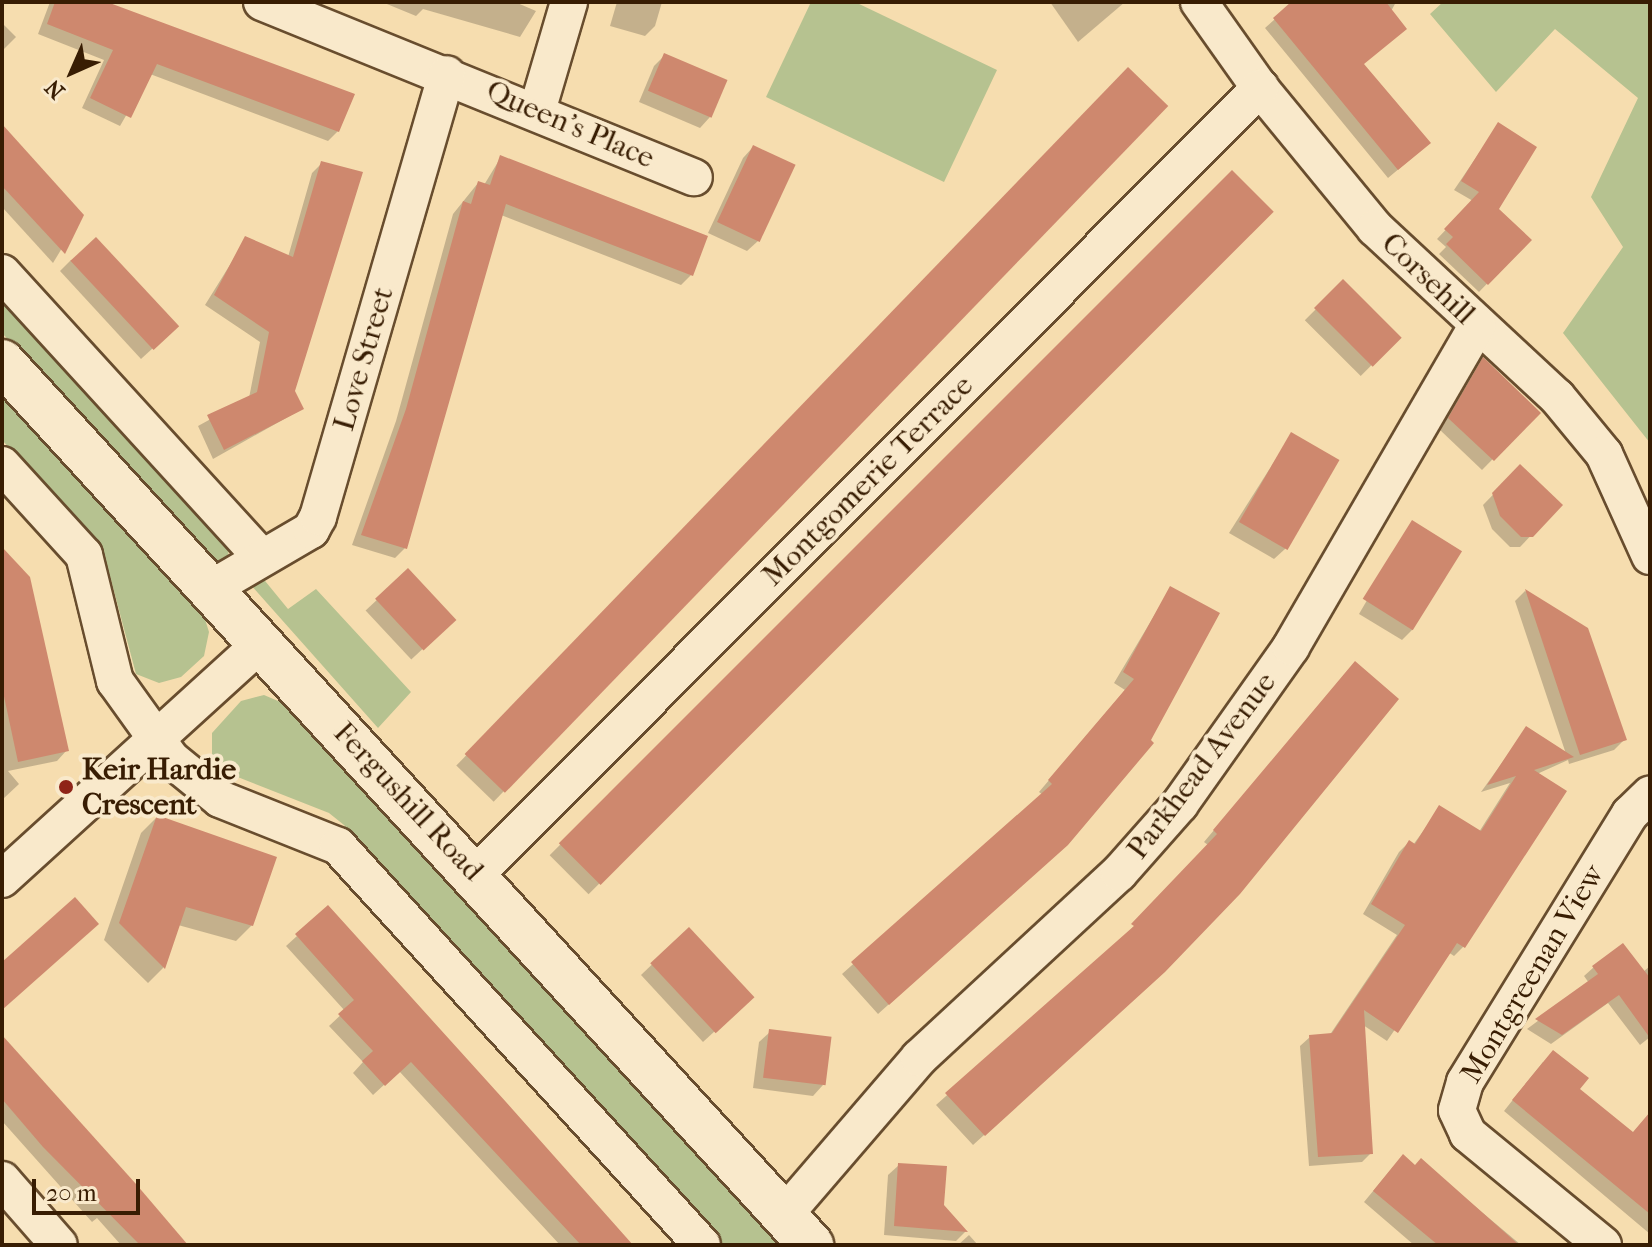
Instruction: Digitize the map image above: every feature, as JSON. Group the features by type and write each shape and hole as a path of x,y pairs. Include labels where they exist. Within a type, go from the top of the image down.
{"main road":[{"name":"Fergushill Road","path":"2,362 798,1230"}],"street":[{"name":"Queen's Place","path":"262,2 447,74 694,177"},
{"path":"537,111 569,2"},
{"name":"Corsehill","path":"1199,2 1260,88 1375,228 1477,326 1557,397 1604,454 1650,556"},
{"name":"Love Street","path":"210,589 311,530 318,517 447,74"},
{"name":"Montgomerie Terrace","path":"475,875 1260,88"},
{"path":"2,273 261,557"},
{"name":"Parkhead Avenue","path":"798,1230 919,1058 1119,873 1180,804 1291,647 1477,326"},
{"path":"2,465 84,555 115,681 156,740 193,781 220,799 338,846 702,1245"},
{"path":"2,879 261,643"},
{"name":"Montgreenan View","path":"1603,1245 1468,1134 1457,1110 1465,1082 1630,814 1650,795"},
{"path":"2,1180 59,1245"}],"green space":[{"path":"811,2 855,2 997,70 944,182 766,97"},
{"path":"1443,2 1650,2 1650,443 1563,333 1623,247 1591,197 1638,98 1555,29 1496,92 1430,14"},
{"path":"2,295 229,544 228,558 216,564 207,557 2,333"},
{"path":"2,389 204,616 209,632 204,656 181,677 159,683 136,674 103,550 2,440"},
{"path":"261,576 288,609 316,589 411,692 378,728 250,584"},
{"path":"264,695 292,707 779,1245 724,1245 344,825 329,813 225,772 212,754 212,733 241,701"}],"building":[{"path":"55,2 107,2 355,94 339,132 157,64 131,118 90,98 113,50 47,24"},
{"path":"1291,2 1386,2 1407,29 1364,64 1431,143 1398,170 1273,18"},
{"path":"664,53 728,80 711,118 648,91"},
{"path":"1128,67 1168,106 505,793 465,754"},
{"path":"1498,122 1537,147 1499,209 1532,240 1488,285 1446,244 1453,237 1444,229 1479,192 1461,181"},
{"path":"2,124 84,215 65,254 2,186"},
{"path":"753,145 796,165 760,242 717,222"},
{"path":"500,155 708,236 693,276 506,204 407,549 361,535 406,409 463,201 471,204 478,181 490,185"},
{"path":"321,161 363,172 295,391 304,409 224,450 207,415 257,392 269,332 214,295 245,236 293,257"},
{"path":"1232,170 1274,212 601,885 559,843"},
{"path":"96,237 179,326 154,350 70,261"},
{"path":"1343,279 1402,338 1373,367 1314,308"},
{"path":"1483,357 1541,413 1494,461 1448,418"},
{"path":"1291,432 1339,460 1287,550 1239,522"},
{"path":"1520,464 1563,505 1533,537 1521,537 1500,516 1492,493"},
{"path":"1412,520 1462,551 1413,630 1363,599"},
{"path":"2,547 30,577 69,751 18,762 2,687"},
{"path":"408,568 456,620 424,651 375,599"},
{"path":"1170,586 1220,613 1151,740 1154,743 1068,845 889,1005 851,962 1052,784 1048,780 1134,679 1123,672"},
{"path":"1525,589 1588,628 1627,740 1580,755"},
{"path":"1355,661 1399,699 1240,894 1165,972 985,1136 945,1093 1134,926 1131,924 1217,834 1213,830"},
{"path":"1526,726 1574,757 1534,770 1567,791 1465,948 1457,943 1398,1033 1364,1010 1373,1154 1318,1157 1309,1035 1332,1033 1405,925 1371,904 1409,840 1415,844 1439,805 1481,831 1516,776 1487,785"},
{"path":"157,815 277,857 253,926 186,907 165,969 119,923"},
{"path":"75,897 99,924 2,1010 2,962"},
{"path":"328,905 633,1245 581,1245 411,1062 385,1086 362,1061 373,1051 338,1014 354,1000 295,934"},
{"path":"689,927 754,997 716,1033 650,963"},
{"path":"1623,943 1650,978 1650,1038 1619,995 1562,1035 1535,1019 1598,974 1592,966"},
{"path":"769,1029 832,1037 826,1085 763,1078"},
{"path":"2,1035 188,1245 140,1245 43,1147 2,1099"},
{"path":"1553,1050 1589,1078 1580,1089 1633,1132 1650,1112 1650,1214 1512,1100"},
{"path":"1403,1154 1415,1165 1421,1158 1519,1245 1438,1245 1373,1191"},
{"path":"898,1163 947,1166 944,1205 968,1232 894,1226"}],"place":[{"name":"Keir Hardie Crescent","path":"66,787"}]}
